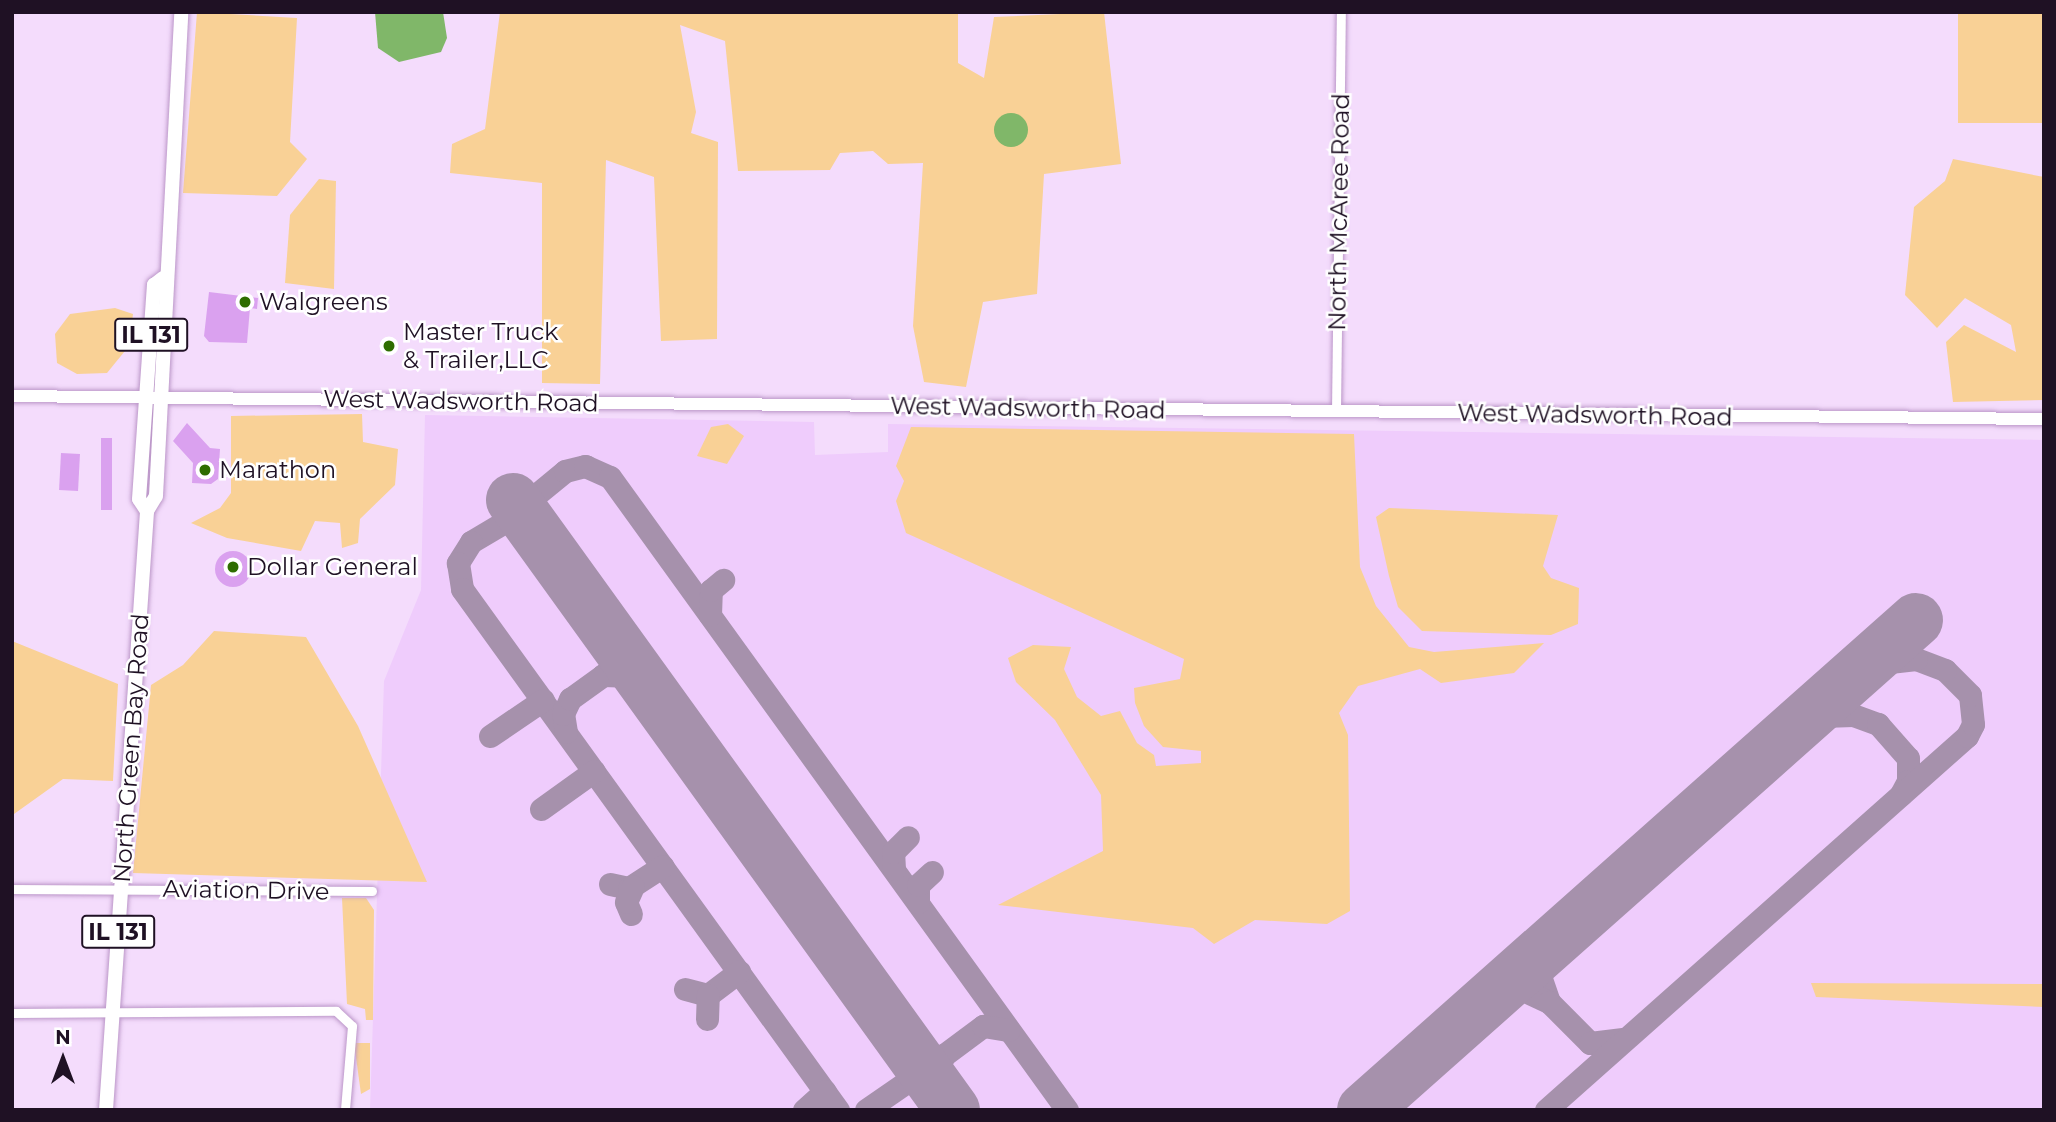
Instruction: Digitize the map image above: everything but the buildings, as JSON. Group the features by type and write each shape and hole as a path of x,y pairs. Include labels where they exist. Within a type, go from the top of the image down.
{"main road":[{"name":"North Green Bay Road","path":"106,1110 147,511 156,496 170,288 163,278 181,12"},
{"name":"North Green Bay Road","path":"147,511 139,499 146,397 154,285 163,278"},
{"name":"West Wadsworth Road","path":"12,396 2044,419"}],"street":[{"name":"North McAree Road","path":"1336,411 1341,12"},
{"name":"Aviation Drive","path":"12,889 372,891"},
{"path":"12,1013 336,1011 352,1026 345,1110"}],"shaded area":[{"path":"197,12 297,18 290,142 307,159 277,196 183,193"},
{"path":"375,12 443,12 447,38 441,52 399,62 378,48"},
{"path":"500,12 958,12 958,63 984,78 994,17 1104,12 1121,164 1044,174 1037,294 983,302 966,387 924,382 913,326 923,163 888,164 873,151 840,153 830,170 738,171 725,41 680,25 696,112 691,133 718,142 717,339 661,341 654,177 606,160 600,384 542,383 542,183 450,173 452,144 485,129"},
{"path":"1958,12 2044,12 2044,123 1958,123"},
{"path":"1011,113 1023,118 1028,130 1023,142 1011,147 999,142 994,130 999,118"},
{"path":"1953,159 2044,177 2044,400 1953,402 1946,342 1964,325 2016,352 2011,325 1965,298 1937,328 1905,295 1914,207 1945,181"},
{"path":"319,179 336,181 334,289 285,283 290,215"},
{"path":"115,308 133,314 129,346 107,373 77,374 57,363 55,334 70,314"},
{"path":"362,414 363,442 398,449 395,485 360,519 358,543 342,548 340,523 315,521 301,551 227,538 191,523 220,508 231,493 231,416"},
{"path":"425,415 814,422 815,455 888,452 888,424 2044,440 2044,1110 370,1110 384,681 421,590"},
{"path":"728,424 744,436 727,464 697,456 711,427"},
{"path":"911,427 1354,434 1360,567 1376,606 1409,647 1434,652 1544,643 1514,673 1441,683 1420,669 1358,686 1339,713 1348,735 1350,911 1327,924 1255,920 1214,944 1193,928 998,905 1103,851 1101,795 1055,720 1016,682 1008,658 1033,645 1071,647 1064,669 1077,697 1101,716 1120,711 1137,743 1154,755 1156,766 1201,763 1201,751 1163,747 1144,726 1135,703 1134,688 1180,679 1184,659 906,533 896,501 904,481 896,466"},
{"path":"1389,508 1558,515 1543,566 1551,578 1579,588 1578,624 1551,635 1422,631 1398,607 1389,576 1376,517"},
{"path":"214,631 306,637 358,726 427,882 133,873 151,685 183,665"},
{"path":"12,641 118,684 113,781 63,779 14,814 12,852"},
{"path":"342,898 366,898 374,910 373,1020 366,1020 365,1009 347,1004"},
{"path":"1811,983 2044,984 2044,1007 1816,997"},
{"path":"354,1043 370,1043 370,1089 361,1094"}],"taxiway":[{"path":"534,530 531,499 565,471 585,466 610,477 1067,1110"},
{"path":"534,530 508,520 471,542 458,563 462,589 838,1110"},
{"path":"710,615 711,590 723,580"},
{"path":"566,732 563,714 570,699 627,658"},
{"path":"1546,1110 1967,736 1973,724 1970,695 1945,670 1916,659 1865,665"},
{"path":"603,675 640,676"},
{"path":"490,736 543,700"},
{"path":"1788,734 1823,716 1853,715 1878,724 1908,758 1908,781 1901,794"},
{"path":"541,809 594,771"},
{"path":"894,869 893,852 908,837"},
{"path":"610,884 629,888 663,866"},
{"path":"918,902 918,885 932,872"},
{"path":"631,914 626,902 633,886"},
{"path":"1549,1002 1540,976 1554,941"},
{"path":"685,989 708,995 739,972"},
{"path":"1482,1005 1523,990 1549,1002 1590,1043 1623,1039"},
{"path":"707,1019 708,995"},
{"path":"940,1093 936,1071 944,1055 983,1026 1009,1030"},
{"path":"908,1047 925,1058 944,1055"},
{"path":"866,1110 924,1070"},
{"path":"804,1110 825,1091"},
{"path":"1367,1110 1375,1100"}],"runway":[{"path":"513,500 953,1110"},
{"path":"1364,1110 1916,620"}],"place":[{"name":"Walgreens","path":"245,302"},
{"name":"Master Truck & Trailer,LLC","path":"389,346"},
{"name":"Marathon","path":"205,470"},
{"name":"Dollar General","path":"233,567"}]}
